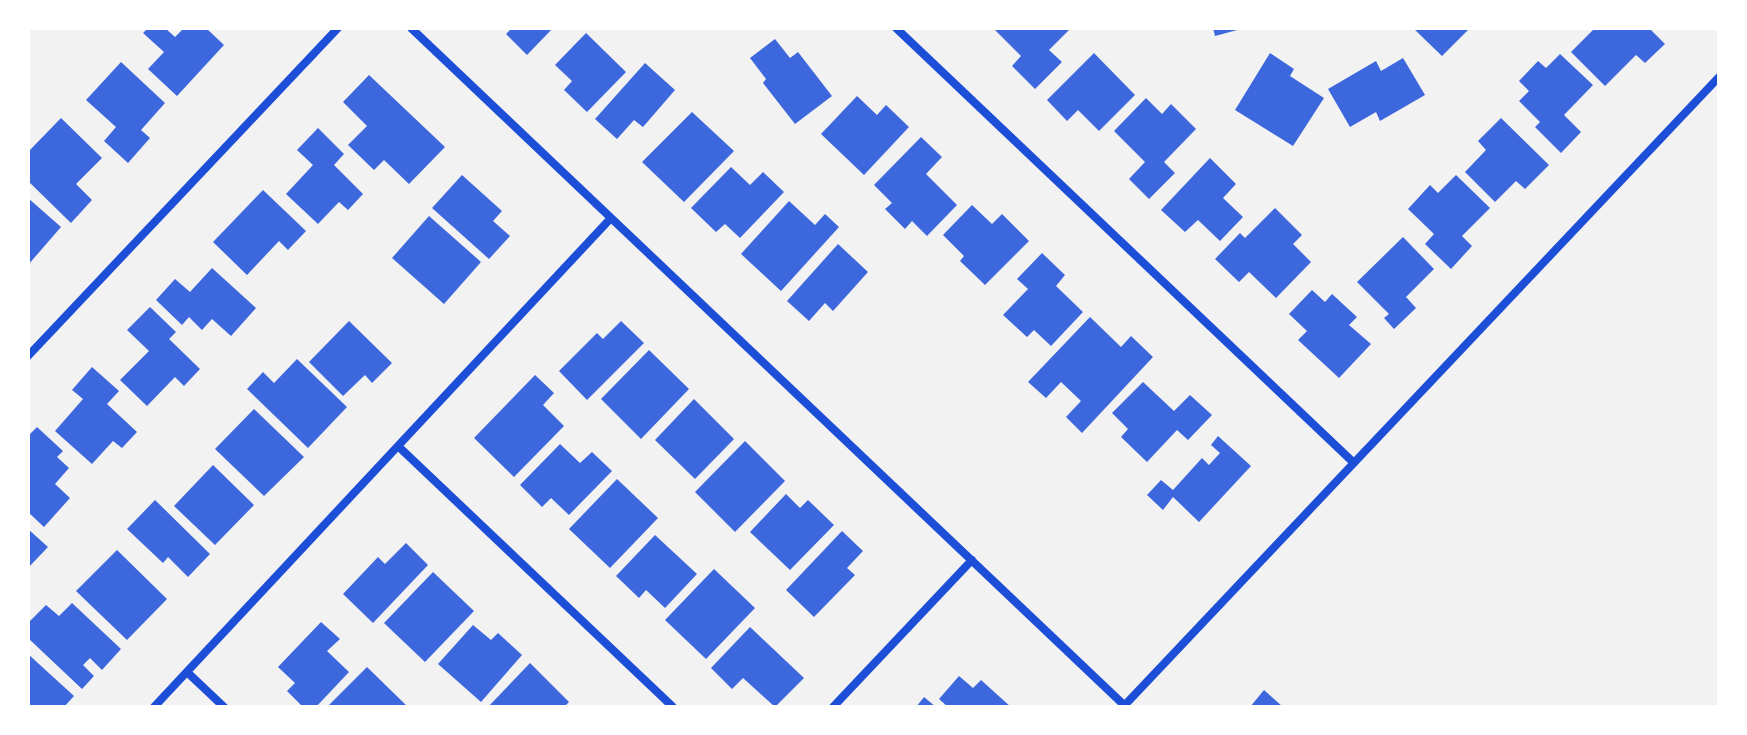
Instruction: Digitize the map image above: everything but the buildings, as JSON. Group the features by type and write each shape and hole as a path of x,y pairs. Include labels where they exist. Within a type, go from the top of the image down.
{"street":[{"path":"28,356 338,28"},
{"path":"411,28 1124,706 1719,77"},
{"path":"896,28 1354,463"},
{"path":"154,707 611,218"},
{"path":"399,447 673,707"},
{"path":"833,707 972,560"},
{"path":"187,672 224,707"}]}
